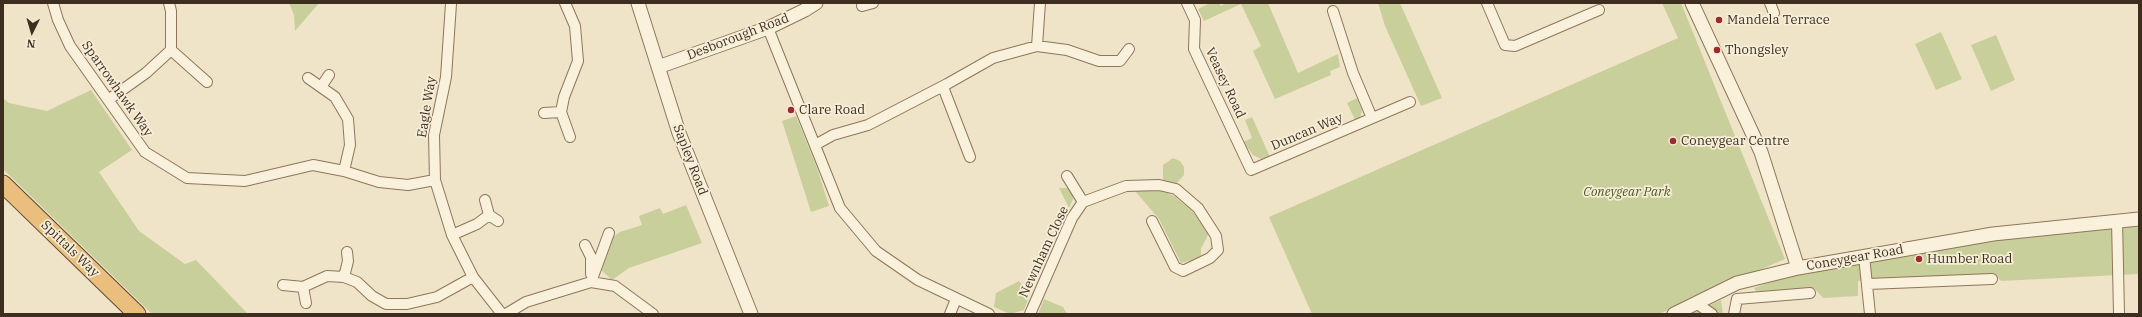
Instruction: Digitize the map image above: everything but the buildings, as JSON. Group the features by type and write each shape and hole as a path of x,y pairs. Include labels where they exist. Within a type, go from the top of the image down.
{"highway":[{"name":"Spittals Way","path":"3,184 138,314"}],"street":[{"name":"Sparrowhawk Way","path":"54,3 58,20 70,46 144,152 187,178 245,181 313,165 344,171 379,182 408,185 435,180"},
{"path":"108,100 146,73 171,50 171,12 169,3"},
{"name":"Eagle Way","path":"453,3 446,77 434,135 435,180 452,235 473,277 502,314"},
{"path":"565,3 575,26 578,61 564,97 561,112 570,137"},
{"name":"Sapley Road","path":"638,3 679,133 751,314"},
{"name":"Desborough Road","path":"658,67 768,28 816,3"},
{"path":"862,6 873,3"},
{"path":"1037,46 1040,3"},
{"name":"Veasey Road","path":"1187,3 1195,20 1194,49 1251,170"},
{"path":"1487,3 1505,45 1516,46 1599,10"},
{"path":"1770,3 1774,13"},
{"path":"1693,4 1761,152 1798,268"},
{"path":"1333,10 1353,73 1372,118"},
{"path":"768,28 840,208 876,251 918,280 989,314"},
{"path":"815,145 833,134 868,125 993,58 1037,46 1067,50 1099,61 1120,61 1129,49"},
{"path":"171,50 203,70 207,82"},
{"path":"321,87 329,75"},
{"path":"308,78 335,97 348,119 350,145 344,171"},
{"path":"943,86 970,157"},
{"name":"Duncan Way","path":"1251,170 1410,102"},
{"path":"544,113 561,112"},
{"name":"Newnham Close","path":"1067,176 1083,202"},
{"name":"Newnham Close","path":"1030,314 1072,218 1083,202 1126,186 1159,185 1176,189 1198,208 1216,236 1218,250 1210,258 1183,271 1175,267 1152,221"},
{"path":"452,235 493,218 485,200"},
{"name":"Coneygear Road","path":"1674,314 1738,283 1798,268 1993,234 2117,220 2139,219"},
{"path":"2117,220 2119,314"},
{"path":"591,282 609,233"},
{"path":"585,245 591,257 591,282"},
{"path":"344,277 348,261 347,252"},
{"path":"1864,256 1870,314"},
{"path":"283,285 303,287 327,276 344,277 357,282 372,296 386,304 407,304 437,297 473,277"},
{"path":"1868,284 1992,279"},
{"path":"506,314 526,302 591,282 615,286 653,314"},
{"path":"303,287 306,303"},
{"name":"Coneygear Road","path":"1734,314 1737,299 1810,294"},
{"path":"950,314 956,299"},
{"path":"1696,303 1712,314"}],"green space":[{"path":"289,3 319,3 295,31 294,15"},
{"path":"1210,3 1219,3 1221,6 1226,3 1268,3 1298,73 1338,54 1340,67 1330,71 1331,75 1275,99 1253,51 1261,46 1241,4 1204,21 1198,9"},
{"path":"1378,3 1400,3 1442,98 1421,106 1385,26"},
{"name":"Coneygear Park","path":"1662,3 1681,3 1785,259 1659,314 1312,314 1269,217 1678,38"},
{"path":"1941,32 1962,79 1936,90 1915,44"},
{"path":"1996,35 2015,80 1991,91 1971,45"},
{"path":"91,90 132,150 99,172 139,231 185,264 196,260 248,314 152,314 3,169 3,98 9,103 47,111"},
{"path":"1357,98 1362,110 1360,118 1356,122 1347,103"},
{"path":"796,116 817,168 829,206 811,212 782,121"},
{"path":"1252,117 1270,157 1261,159 1253,155 1243,142 1252,138 1245,120"},
{"path":"1173,158 1180,161 1184,167 1184,175 1175,185 1163,180 1163,165"},
{"path":"1059,188 1068,188 1074,197 1069,208"},
{"path":"1160,190 1174,196 1192,211 1209,233 1201,249 1201,258 1181,263 1159,219 1135,191"},
{"path":"686,205 702,243 629,268 612,280 601,270 613,237 620,232 642,225 639,216 660,208 663,214"},
{"path":"2139,220 2139,274 2001,281 1995,275 1878,278 1858,281 1858,296 1823,298 1814,288 1758,294 1754,288 1807,269 1954,245"},
{"path":"1019,281 1030,294 1024,310 1010,314 994,307 996,293"},
{"path":"1044,299 1063,307 1067,314 1038,314"},
{"path":"1721,300 1723,314 1691,314"}],"place":[{"name":"Mandela Terrace","path":"1719,20"},
{"name":"Thongsley","path":"1717,50"},
{"name":"Clare Road","path":"791,110"},
{"name":"Coneygear Centre","path":"1673,141"},
{"name":"Humber Road","path":"1919,259"}]}
